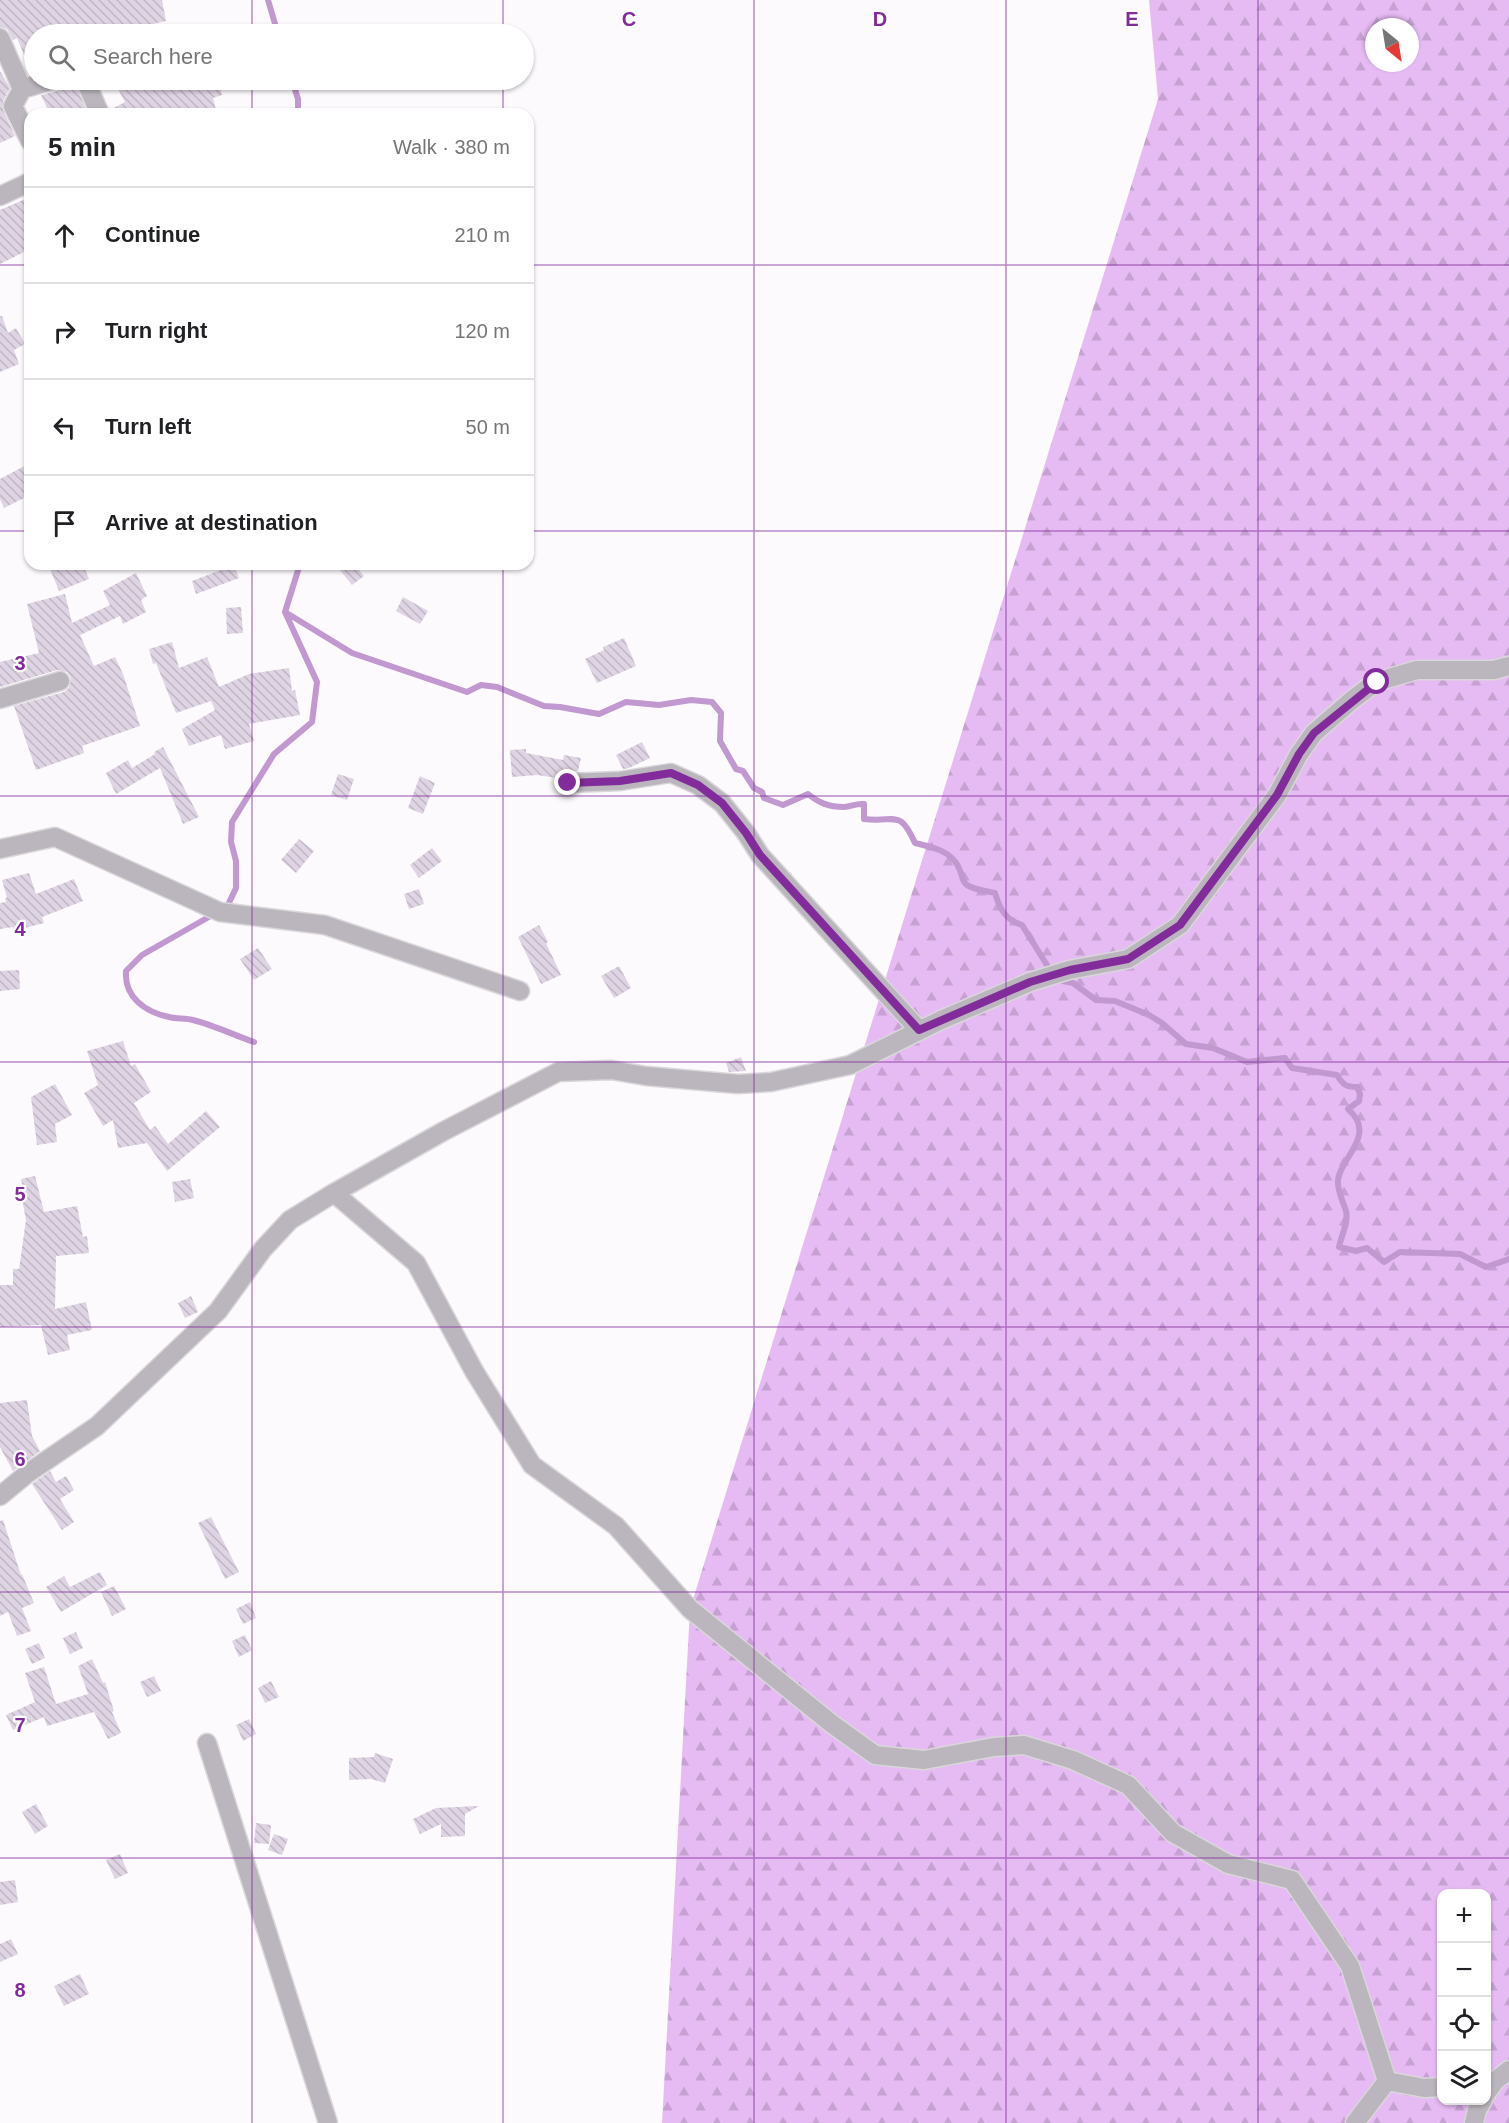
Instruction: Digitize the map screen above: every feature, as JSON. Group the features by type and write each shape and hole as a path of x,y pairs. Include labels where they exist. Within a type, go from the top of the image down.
{"street":[{"path":"0,38 22,89 13,106 24,129"},
{"path":"89,90 97,108"},
{"path":"0,196 24,185"},
{"path":"0,1496 28,1473 105,1419 218,1311 263,1249 290,1220 334,1192 444,1131 558,1072 611,1070 646,1076 738,1084 771,1082 850,1065 919,1030 1030,982 1070,970 1128,959 1180,925 1277,795 1299,754 1314,733 1377,682 1417,670 1494,670 1509,666"},
{"path":"0,699 60,681"},
{"path":"568,783 620,781 671,773 698,785 722,803 760,855 919,1030"},
{"path":"0,849 55,837 220,912 326,925 520,992"},
{"path":"334,1192 416,1263 474,1371 532,1465 616,1526 690,1609 832,1724 875,1755 924,1760 994,1747 1024,1745 1063,1757 1128,1785 1173,1833 1228,1864 1292,1880 1350,1966 1388,2081"},
{"path":"207,1743 328,2123"},
{"path":"1491,2087 1509,2070"},
{"path":"1388,2081 1424,2088 1437,2087"},
{"path":"1355,2123 1388,2081"}],"green space":[{"path":"1149,0 1509,0 1509,2123 662,2123 690,1609 1158,99"}],"building":[{"path":"0,0 162,0 166,21 153,24 24,24 24,55 17,38 13,40 7,29 0,27"},
{"path":"0,71 10,88 3,101 3,110 15,136 0,143"},
{"path":"78,90 86,108 47,108 41,95 57,91"},
{"path":"119,90 221,90 222,95 213,98 216,108 114,108 125,102"},
{"path":"24,200 24,252 0,264 0,210"},
{"path":"0,316 2,316 8,333 16,328 24,345 14,350 19,364 0,372"},
{"path":"24,466 24,498 4,508 0,499 0,479"},
{"path":"50,570 85,570 89,579 59,591"},
{"path":"221,570 236,570 239,578 196,594 192,581"},
{"path":"340,570 359,570 364,576 352,585"},
{"path":"136,573 147,596 141,600 146,612 123,624 120,616 80,635 94,666 115,657 140,726 82,746 84,753 36,770 14,706 64,692 69,688 71,678 67,672 57,670 0,687 0,662 39,653 27,604 65,594 72,623 110,605 103,591"},
{"path":"403,597 428,611 420,624 396,611"},
{"path":"241,607 243,633 227,634 226,608"},
{"path":"624,638 636,666 597,683 585,659 604,650 603,647"},
{"path":"172,642 179,668 207,657 219,687 249,674 289,668 292,691 295,690 300,715 249,724 254,741 225,749 221,735 189,746 182,729 215,710 211,701 176,713 156,663 153,664 149,649"},
{"path":"642,742 650,758 623,769 616,755"},
{"path":"163,747 199,817 183,824 160,768 116,794 106,773 128,760 132,768"},
{"path":"526,749 526,753 563,760 564,755 581,758 578,771 563,773 557,778 537,775 512,777 510,750"},
{"path":"338,774 354,779 347,800 331,795"},
{"path":"420,776 435,783 423,814 408,808"},
{"path":"299,839 314,851 296,873 281,860"},
{"path":"432,848 442,861 419,878 410,865"},
{"path":"29,873 36,894 74,879 83,901 42,917 44,923 14,931 13,927 0,929 0,903 6,902 5,898 7,898 2,880"},
{"path":"419,889 424,904 409,909 404,894"},
{"path":"539,925 561,975 541,984 518,937"},
{"path":"258,948 272,969 254,980 240,959"},
{"path":"619,966 631,988 614,998 601,976"},
{"path":"19,970 20,989 0,991 0,971"},
{"path":"123,1041 131,1066 135,1064 151,1092 134,1103 150,1130 155,1126 168,1144 206,1111 220,1127 167,1171 147,1143 118,1148 113,1120 103,1126 84,1093 98,1085 87,1051"},
{"path":"741,1057 746,1071 729,1072 726,1063"},
{"path":"55,1084 72,1115 55,1124 57,1142 37,1145 31,1097"},
{"path":"35,1176 44,1212 77,1206 83,1237 87,1236 89,1253 56,1256 55,1309 86,1302 92,1330 67,1335 70,1350 48,1355 41,1325 0,1327 0,1285 13,1285 13,1269 19,1269 26,1220 21,1194 24,1193 21,1179"},
{"path":"190,1179 194,1198 175,1202 172,1182"},
{"path":"191,1296 198,1312 185,1318 178,1303"},
{"path":"27,1400 32,1436 40,1451 13,1471 0,1447 0,1403"},
{"path":"50,1471 56,1482 66,1476 74,1490 60,1499 74,1522 62,1530 32,1484"},
{"path":"211,1517 239,1572 225,1579 198,1523"},
{"path":"3,1520 21,1575 34,1603 22,1608 31,1631 17,1636 8,1612 0,1616 0,1521"},
{"path":"100,1572 107,1585 61,1612 46,1587 64,1576 70,1587"},
{"path":"114,1586 126,1609 112,1616 101,1592"},
{"path":"250,1602 256,1618 243,1624 236,1609"},
{"path":"76,1632 83,1648 70,1654 63,1638"},
{"path":"245,1635 252,1650 239,1657 232,1641"},
{"path":"39,1643 45,1658 32,1664 25,1649"},
{"path":"92,1659 103,1683 105,1682 114,1711 112,1712 121,1733 108,1739 94,1712 47,1726 44,1717 13,1730 6,1715 35,1702 25,1673 44,1667 56,1704 88,1694 78,1666"},
{"path":"154,1676 161,1691 147,1697 140,1682"},
{"path":"271,1681 279,1697 265,1703 258,1688"},
{"path":"249,1719 256,1734 243,1741 236,1725"},
{"path":"375,1753 393,1759 385,1783 371,1779 349,1780 349,1758 374,1757"},
{"path":"36,1804 48,1826 35,1834 22,1812"},
{"path":"479,1806 465,1814 465,1836 441,1837 441,1824 420,1834 413,1819 436,1808"},
{"path":"256,1823 271,1825 269,1844 254,1843"},
{"path":"274,1834 288,1839 282,1855 268,1850"},
{"path":"120,1854 128,1873 115,1879 106,1860"},
{"path":"15,1880 18,1902 0,1905 0,1882"},
{"path":"11,1939 18,1954 0,1962 0,1944"},
{"path":"80,1974 89,1994 64,2006 54,1986"}],"waterway":[{"path":"268,0 275,24"},
{"path":"295,90 298,108"},
{"path":"223,910 226,909 236,888 236,861 231,842 232,822 274,754 312,722 317,682 285,612 298,570"},
{"path":"285,612 352,653 467,692 481,685 497,687 544,706 599,714 626,702 659,705 691,700 712,702 721,713 720,741 736,769 743,771 754,788 762,792 764,798 783,805 808,794 820,802 834,806 847,807 864,804 864,819 900,821 910,832 915,843 952,857 967,885 995,893 1004,914 1022,925 1050,970"},
{"path":"214,914 142,955 126,971 128,988 138,1002 160,1015 201,1022 254,1042"},
{"path":"1058,980 1073,983 1096,1000 1115,1001 1149,1015 1186,1044 1213,1048 1247,1062 1285,1058 1292,1068 1337,1075 1345,1085 1357,1087 1360,1094 1359,1101 1348,1109 1356,1119 1359,1137 1338,1180 1339,1192 1347,1215 1339,1247 1356,1251 1367,1248 1384,1262 1400,1252 1460,1254 1486,1267 1509,1259"}],"route":[{"path":"568,783 620,781 671,773 698,785 722,803 760,855 919,1030 1030,982 1070,970 1128,959 1180,925 1277,795 1299,754 1314,733 1377,682"}]}
